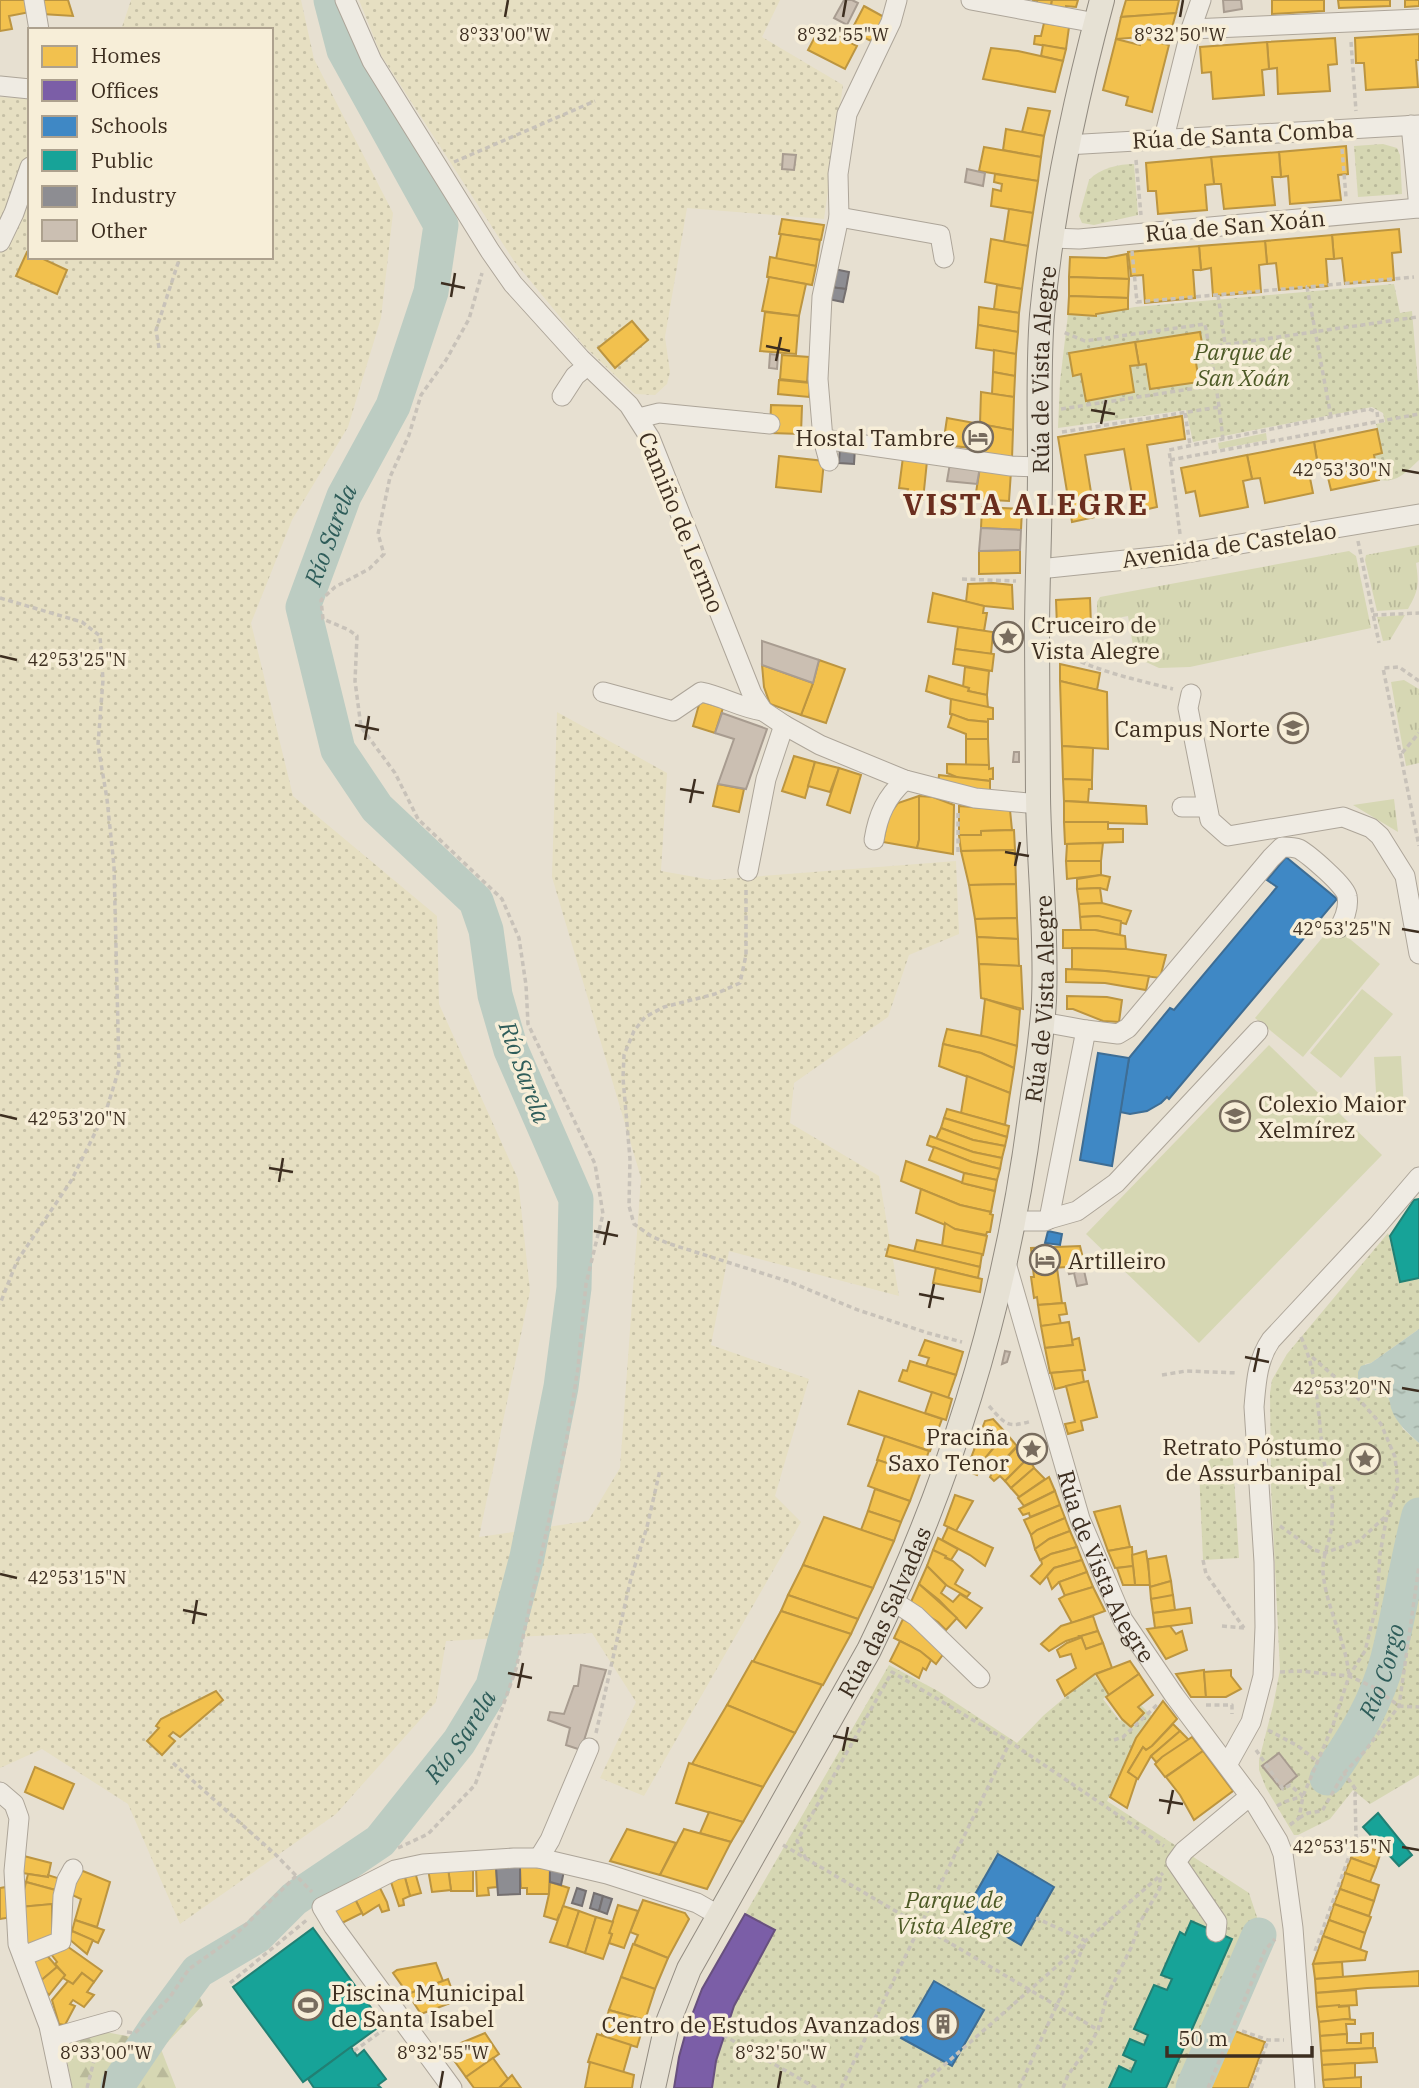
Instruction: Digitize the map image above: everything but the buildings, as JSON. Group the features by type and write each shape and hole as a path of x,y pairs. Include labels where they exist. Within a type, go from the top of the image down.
{"main road":[{"name":"Rúa de Vista Alegre","path":"984,1350 1014,1221 1042,1022 1044,962 1038,804 1037,638 1029,575 1040,467 1038,382 1042,315 1066,145 1099,11"},
{"name":"Rúa das Salvadas","path":"653,2088 662,2044 680,1989 869,1650 893,1601 936,1496 984,1350"}],"street":[{"path":"34,0 39,28"},
{"name":"Camiño de Lermo","path":"345,0 372,61 513,284 587,366 629,405 639,418 650,438 752,694 763,711 820,745 905,780 958,794 1038,804"},
{"path":"829,461 823,439 818,379 822,297 839,217 838,174 847,114 891,22 897,0"},
{"name":"Rúa de Vista Alegre","path":"971,0 1099,11"},
{"path":"1164,138 1191,29 1201,0"},
{"path":"1191,29 1419,19"},
{"path":"0,86 28,89"},
{"name":"Rúa de Santa Comba","path":"1066,145 1415,125"},
{"name":"Rúa de San Xoán","path":"1052,238 1079,239 1419,208 1415,125"},
{"path":"0,242 14,213 28,173"},
{"path":"839,217 940,235 944,258"},
{"path":"562,397 575,376 587,366"},
{"path":"639,418 659,413 770,424"},
{"path":"823,439 1016,467 1040,467"},
{"name":"Avenida de Castelao","path":"1029,575 1174,555 1419,514"},
{"path":"603,692 673,711 701,692 713,694 739,708 763,711"},
{"path":"1191,694 1188,708 1210,820 1228,835 1343,817 1371,828 1412,874 1419,954"},
{"path":"748,870 768,769 784,725"},
{"path":"874,840 882,810 905,780"},
{"path":"1182,807 1207,807"},
{"path":"1042,1022 1118,1034 1128,1028 1282,847 1300,849 1342,885 1347,893 1348,904 1339,928"},
{"path":"1049,1219 1086,1030"},
{"path":"1014,1221 1045,1221 1077,1211 1116,1183 1258,1031"},
{"path":"1222,1757 1250,1743 1264,1676 1264,1562 1254,1407 1257,1373 1262,1357 1271,1340 1419,1177"},
{"name":"Rúa de Vista Alegre","path":"1006,1263 1080,1518 1123,1620 1174,1695 1250,1796 1278,1841 1286,1869 1293,1928 1305,2088"},
{"path":"893,1601 916,1616 980,1678"},
{"path":"539,1858 550,1840 589,1748"},
{"path":"0,1792 14,1804 19,1818 14,1871 18,1944 52,2038 62,2088"},
{"path":"1216,1932 1217,1922 1176,1862 1184,1852 1218,1830 1250,1796"},
{"path":"0,1824 19,1829"},
{"path":"452,2088 322,1907 395,1870 423,1864 539,1858 607,1874 697,1903 719,1915"},
{"path":"23,1956 61,1941 63,1896 67,1880 74,1869"},
{"path":"52,2038 118,2027"}],"path":[{"path":"1350,22 1357,119"},
{"path":"443,167 595,100"},
{"path":"1341,139 1346,202"},
{"path":"1136,151 1141,219"},
{"path":"395,1870 388,1853 428,1834 475,1785 516,1669 566,1443 578,1368 586,1284 603,1214 595,1164 528,1024 519,938 502,899 418,819 395,774 361,727 355,681 357,636 323,619 321,600 335,587 369,569 384,554 378,534 390,477 409,435 421,395 446,360 469,319 490,251"},
{"path":"1132,256 1137,302 1414,277"},
{"path":"159,348 156,330 179,259"},
{"path":"1307,287 1331,417"},
{"path":"1218,295 1225,345"},
{"path":"1209,347 1417,317"},
{"path":"1058,330 1085,341 1205,324 1223,439"},
{"path":"1053,410 1216,385"},
{"path":"1053,433 1219,407"},
{"path":"1180,536 1169,450 1369,410 1377,412 1378,420"},
{"path":"1185,413 1191,446"},
{"path":"1170,460 1419,414"},
{"path":"1275,429 1277,440"},
{"path":"1209,442 1212,453"},
{"path":"1360,555 1379,643"},
{"path":"962,579 1029,575"},
{"path":"0,598 82,622 100,636 103,680 98,746 114,866 119,1069 106,1111 71,1181 17,1261 0,1304"},
{"path":"1373,615 1419,613"},
{"path":"1054,647 1075,660 1191,694"},
{"path":"1419,681 1399,667 1383,668 1419,846"},
{"path":"1401,755 1419,733"},
{"path":"958,794 958,852"},
{"path":"748,870 746,955 740,983 715,994 664,1007 645,1017 634,1031 624,1055 623,1078 630,1158 629,1206 634,1224 650,1236 667,1243 790,1282 858,1310 984,1350"},
{"path":"1299,1333 1309,1355 1314,1376 1325,1465 1331,1488 1332,1523 1324,1553 1323,1573 1348,1657 1349,1676"},
{"path":"1299,1818 1303,1796 1333,1725 1349,1676 1365,1651 1377,1603 1380,1554 1387,1515 1398,1485 1395,1457 1381,1424 1354,1394 1309,1355"},
{"path":"1162,1375 1186,1371 1257,1373"},
{"path":"988,1405 1004,1423 1012,1426 1029,1422"},
{"path":"589,1748 598,1727 628,1591 660,1470"},
{"path":"1272,1521 1314,1550 1324,1553 1359,1541 1387,1515"},
{"path":"1203,1560 1206,1574 1244,1628"},
{"path":"1287,1828 1308,1813 1322,1811 1344,1773 1365,1751 1399,1706 1419,1566"},
{"path":"1222,1626 1254,1629"},
{"path":"1276,1673 1300,1671 1349,1676 1364,1681 1399,1706 1419,1707"},
{"path":"806,1859 797,1841 891,1672 1010,1742 1162,1844 1176,1862 918,2088"},
{"path":"1114,1740 1124,1737 1165,1698"},
{"path":"1209,1705 1232,1705 1231,1710"},
{"path":"1264,1728 1298,1746 1318,1763"},
{"path":"841,2088 1010,1742"},
{"path":"1250,1743 1283,1789 1290,1785 1303,1796"},
{"path":"173,1763 316,1895"},
{"path":"1312,1962 1356,1837 1357,1791 1344,1773"},
{"path":"1274,1809 1284,1802 1303,1796"},
{"path":"791,1850 1097,2030"},
{"path":"118,2027 135,2033 170,1997 190,1969 230,1940 297,1875"},
{"path":"1063,2088 1068,2075 1097,2030 1107,1996 1132,1946 1139,1924 1160,1888 1160,1876"},
{"path":"230,1983 312,1915"},
{"path":"1036,1918 1086,1941"},
{"path":"1208,2088 1265,1950 1276,1938"},
{"path":"1018,2088 1086,1941"},
{"path":"354,2051 390,2024"},
{"path":"1242,2031 1268,2040 1286,2040"},
{"path":"723,2035 816,2088"},
{"path":"1251,2088 1268,2040"},
{"path":"87,2088 94,2052 99,2041"}],"shaded area":[{"path":"131,0 301,0 314,59 393,213 381,318 348,427 292,520 251,623 293,796 437,916 439,1004 518,1179 530,1291 479,1537 588,1521 620,1468 641,1178 552,877 557,712 667,773 661,871 712,880 956,861 959,934 909,955 888,1017 794,1083 790,1123 879,1176 899,1296 729,1251 711,1345 809,1379 775,1496 801,1522 644,1796 600,1778 636,1702 592,1633 446,1641 436,1702 336,1814 180,1924 128,1804 42,1749 0,1768 0,97 17,98 28,93 28,259 273,259 273,28 122,28"},
{"path":"359,0 780,0 762,37 843,85 824,219 687,208 665,337 670,372 667,384 655,395 635,394 584,346 514,261 381,55"}],"green space":[{"path":"1383,144 1397,148 1400,155 1402,194 1358,197 1354,146"},
{"path":"1134,164 1138,215 1094,225 1082,223 1079,216 1089,180 1110,168"},
{"name":"Parque de San Xoán","path":"1394,284 1400,313 1412,311 1419,396 1419,460 1397,478 1379,480 1374,455 1382,453 1376,424 1385,422 1383,413 1372,407 1193,442 1186,410 1058,428 1068,314 1095,316 1135,307"},
{"path":"1266,433 1267,440 1219,449 1218,443"},
{"path":"1419,545 1419,562 1416,563 1417,587 1408,609 1377,611 1366,555"},
{"path":"1349,551 1356,556 1371,628 1190,667 1159,668 1135,657 1128,616 1097,622 1097,602 1100,597"},
{"path":"1405,615 1390,640 1383,641 1377,617"},
{"path":"1404,680 1419,689 1419,763 1406,766 1391,682"},
{"path":"1394,799 1398,832 1353,805"},
{"path":"1333,925 1380,964 1303,1057 1255,1018"},
{"path":"1362,989 1393,1014 1341,1078 1310,1053"},
{"path":"1269,1045 1382,1155 1199,1343 1086,1234"},
{"path":"1401,1056 1404,1109 1377,1110 1374,1057"},
{"path":"1388,1233 1400,1282 1419,1278 1419,1329 1371,1363 1365,1364 1369,1388 1388,1397 1403,1429 1419,1443 1419,1775 1370,1804 1353,1790 1330,1819 1294,1835 1266,1788 1259,1770 1280,1670 1271,1487 1272,1380 1287,1354"},
{"path":"1232,1444 1239,1558 1203,1560 1199,1470"},
{"name":"Parque de Vista Alegre","path":"889,1665 938,1691 1017,1743 1044,1715 1093,1674 1109,1694 1103,1699 1120,1721 1140,1704 1152,1716 1136,1738 1107,1801 1249,1893 1258,1920 1186,2088 674,2088 685,2038 702,1989"},
{"path":"195,1986 203,2005 161,2049 176,2088 72,2088 64,2043 100,2031 132,2037 140,2035"}],"water":[{"path":"1419,1329 1419,1443 1396,1418 1388,1397 1383,1397 1379,1391 1369,1388 1358,1379 1358,1372 1361,1366 1371,1363"}],"waterway":[{"name":"Río Sarela","path":"118,2088 156,2028 198,1971 257,1936 294,1899 380,1841 459,1742 493,1686 527,1557 561,1387 574,1288 576,1199 511,1050 495,995 486,930 476,901 377,808 338,750 303,607 344,496 393,406 431,292 441,225 344,50 331,0"},
{"name":"Río Corgo","path":"1327,1778 1363,1721 1383,1674 1419,1515"},
{"name":"Río Corgo","path":"1193,2088 1259,1935"}],"place":[{"name":"Hostal Tambre","path":"978,437"},
{"name":"Cruceiro de Vista Alegre","path":"1008,637"},
{"name":"Campus Norte","path":"1293,728"},
{"name":"Colexio Maior Xelmírez","path":"1235,1116"},
{"name":"Artilleiro","path":"1045,1260"},
{"name":"Praciña Saxo Tenor","path":"1032,1449"},
{"name":"Retrato Póstumo de Assurbanipal","path":"1365,1459"},
{"name":"Piscina Municipal de Santa Isabel","path":"308,2005"},
{"name":"Centro de Estudos Avanzados","path":"943,2024"}],"district":[{"name":"VISTA ALEGRE","path":"1026,503"}]}
